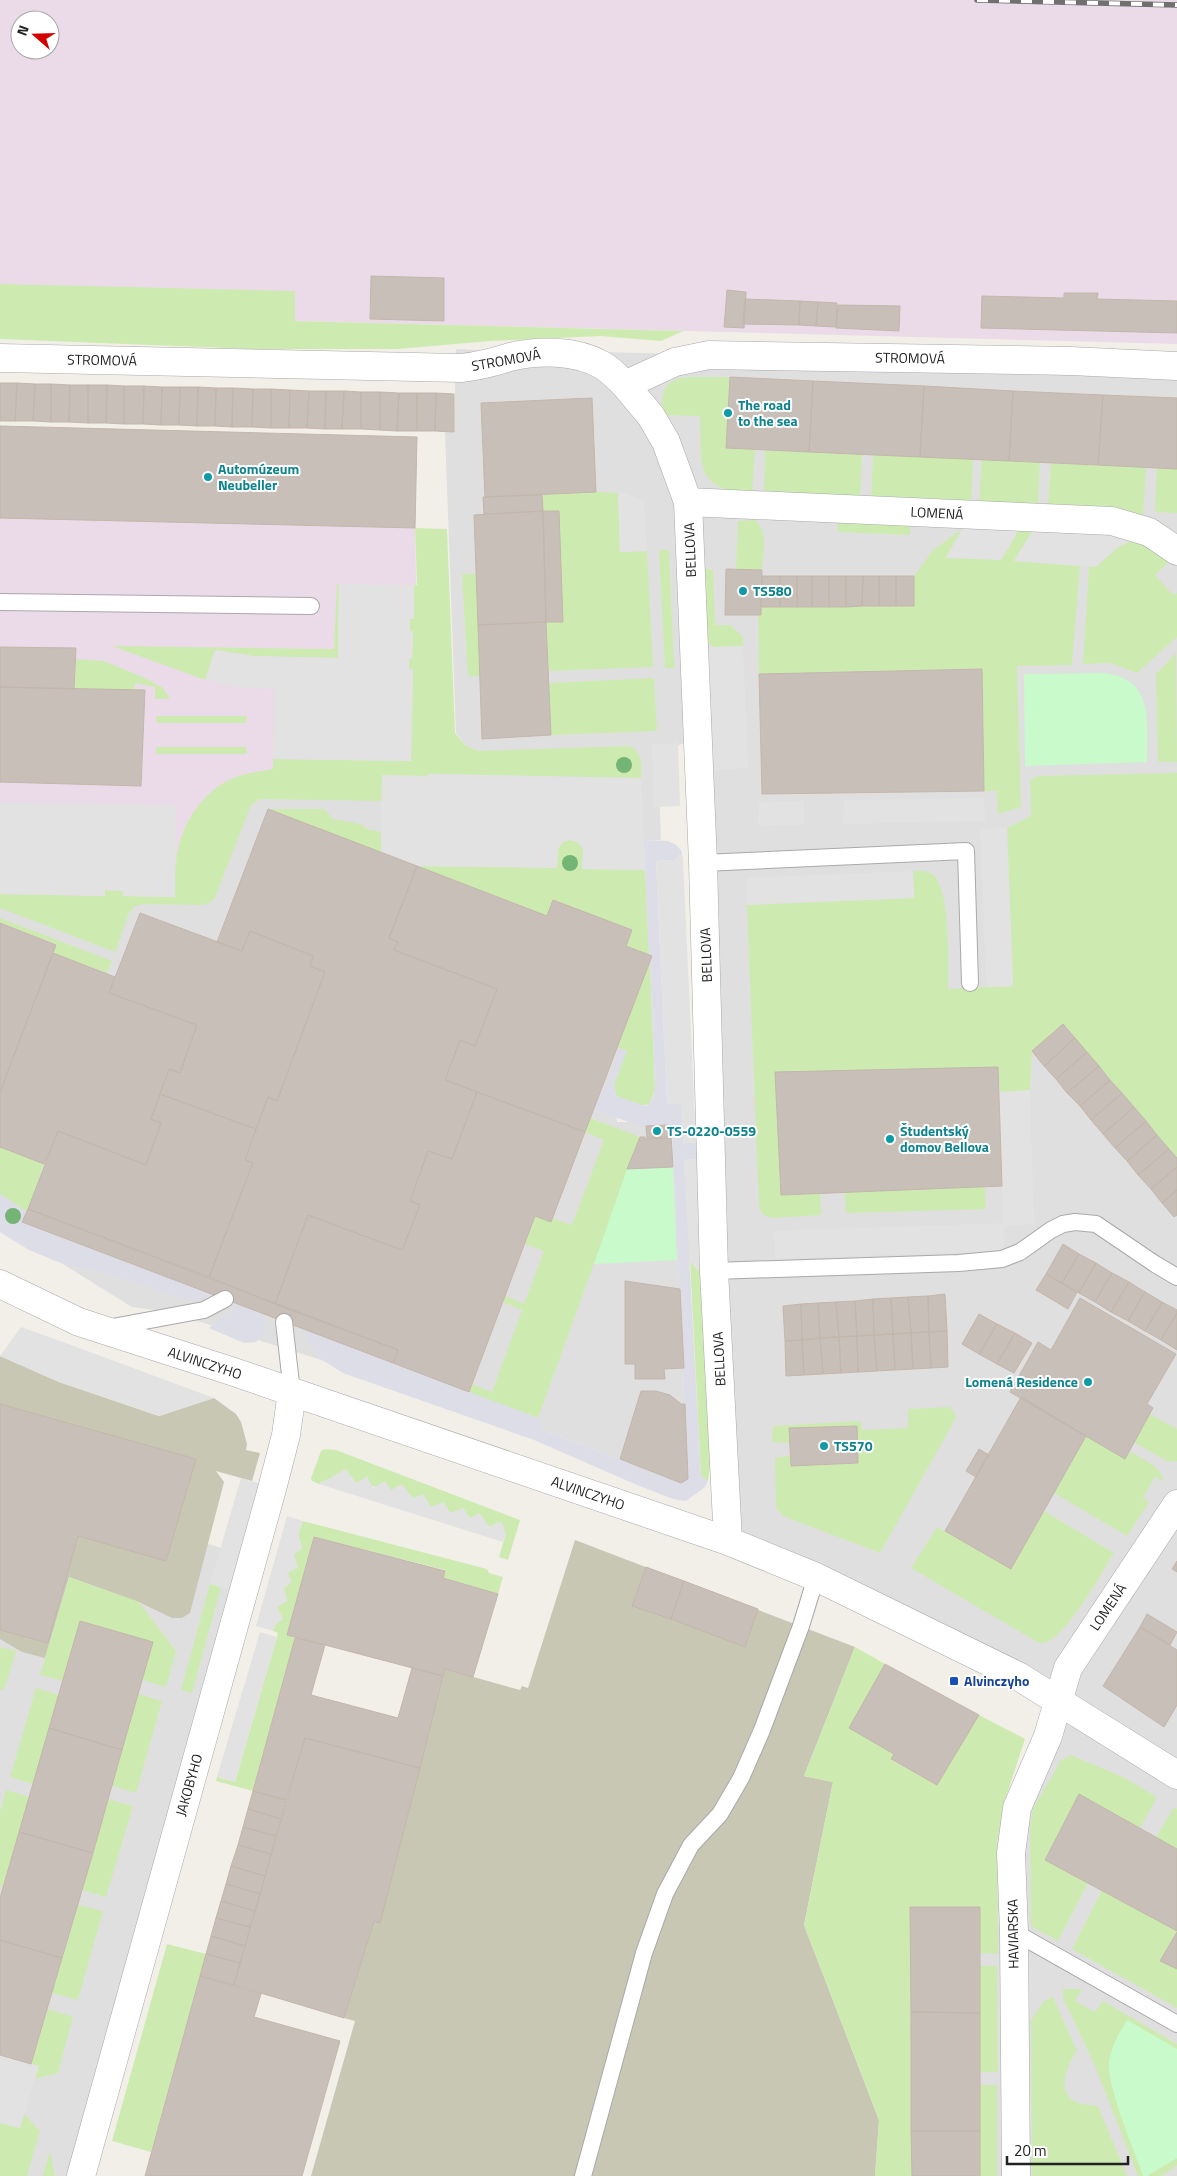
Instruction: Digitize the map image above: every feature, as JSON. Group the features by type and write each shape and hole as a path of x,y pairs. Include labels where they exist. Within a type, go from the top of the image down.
{"street":[{"name":"STROMOVÁ","path":"0,358 461,368 482,366 511,357 537,352 566,354 600,364 625,385 675,362 709,355 1071,362 1177,366"},
{"name":"BELLOVA","path":"625,385 650,416 666,442 688,502 703,863 714,1271 728,1541"},
{"name":"LOMENÁ","path":"688,502 1112,521 1149,532 1177,551"},
{"name":"ALVINCZYHO","path":"0,1284 57,1313 101,1329 728,1541 816,1578 1018,1676 1177,1775"},
{"name":"JAKOBYHO","path":"81,2176 272,1490 286,1435 292,1392"},
{"name":"LOMENÁ","path":"1058,1701 1068,1668 1174,1515"},
{"name":"HAVIARSKA","path":"1016,2176 1014,1932 1011,1854 1017,1808 1048,1736 1058,1701"}],"lane":[{"path":"0,602 311,606"},
{"path":"703,863 966,852 970,983"},
{"path":"714,1271 959,1263 1002,1259 1020,1252 1050,1230 1063,1224 1075,1222 1096,1224 1155,1264 1177,1276"},
{"path":"101,1329 204,1310 213,1307 225,1299"},
{"path":"284,1322 292,1392"},
{"path":"583,2176 644,1953 665,1894 692,1846 720,1814 741,1778 762,1730 798,1635 816,1578"},
{"path":"1014,1932 1177,2024"}],"shaded area":[{"path":"0,0 1177,0 1177,344 0,313"},
{"path":"456,349 565,354 599,352 1177,366 1177,2176 875,2176 879,2120 880,1812 1017,1808 1058,1701 727,1540 698,737 658,754 661,840 644,840 650,962 614,1084 617,1122 662,1122 668,1125 672,1134 688,1479 681,1483 543,1430 185,1317 162,1311 132,1307 0,1225 0,899 203,810 478,751 465,745 456,733 445,432 454,432"},
{"path":"0,426 417,437 415,528 420,771 257,783 184,900 0,899"},
{"path":"618,493 626,493 644,501 647,551 620,552"},
{"path":"962,529 1018,531 1001,560 946,558"},
{"path":"1032,532 1114,536 1132,540 1118,547 1096,567 1014,561"},
{"path":"339,584 414,585 414,619 410,619 410,630 413,632 412,658 409,659 409,669 413,669 411,761 273,759 274,689 235,687 205,680 215,650 253,656 338,658"},
{"path":"708,644 714,647 743,646 748,768 714,770"},
{"path":"678,741 680,806 654,807 652,744 673,744"},
{"path":"428,774 641,778 645,870 582,869 583,849 578,842 570,840 563,842 558,849 557,868 417,866 381,852 382,775 428,776"},
{"path":"984,798 985,821 843,824 844,800"},
{"path":"804,801 804,825 758,826 759,802"},
{"path":"0,802 176,805 175,897 123,896 123,891 105,890 105,896 0,894"},
{"path":"1007,828 1013,986 986,987 980,829"},
{"path":"644,840 668,841 676,845 682,854 674,860 656,861 667,1104 681,1104 683,1143 696,1143 697,1159 684,1160 701,1476 708,1481 704,1488 686,1501 673,1499 637,1485 534,1440 343,1373 319,1358 303,1329 538,1418 543,1430 681,1483 688,1479 672,1134 668,1125 639,1126 594,1109 600,1091 604,1092 620,1048 627,1051 614,1084 616,1096 645,1106 649,1104 653,1097 655,1088 650,962 652,956 649,955"},
{"path":"682,854 696,1143 683,1144 667,1104 656,861 674,860"},
{"path":"913,871 914,898 747,905 746,878"},
{"path":"1030,1090 1034,1224 1004,1226 1005,1251 775,1259 774,1231 1003,1223 1000,1092"},
{"path":"697,1159 702,1275 688,1259 684,1160"},
{"path":"0,1194 27,1212 23,1222 214,1295 189,1301 120,1277 58,1262 29,1250 0,1232"},
{"path":"238,1304 264,1314 264,1334 256,1342 244,1343 209,1328"},
{"path":"21,1327 214,1398 159,1416 59,1382 0,1356"},
{"path":"0,1356 59,1382 159,1416 214,1398 236,1414 241,1422 247,1444 246,1450 260,1453 252,1481 216,1471 224,1482 190,1613 182,1618 172,1618 139,1602 69,1577 45,1658 22,1652 0,1639"},
{"path":"346,1469 356,1483 367,1476 373,1488 385,1481 391,1490 402,1484 413,1498 423,1494 431,1507 444,1502 450,1513 463,1508 470,1518 480,1513 489,1527 501,1521 506,1533 503,1542 319,1484"},
{"path":"241,1478 261,1484 231,1590 210,1584"},
{"path":"77,1505 252,1557 81,2176 0,2176 0,1637"},
{"path":"287,1516 303,1521 298,1534 302,1548 294,1554 298,1567 288,1573 292,1582 284,1588 287,1601 277,1607 283,1619 275,1625 273,1631 256,1626"},
{"path":"575,1540 855,1647 804,1776 833,1782 804,1925 879,2120 875,2176 311,2176 355,2021 344,2018 374,1921 380,1922 445,1669 520,1690 522,1686 528,1688"},
{"path":"260,1632 277,1637 235,1782 217,1777"},
{"path":"0,2055 39,2066 20,2128 0,2123"}],"green space":[{"path":"0,284 295,291 295,321 683,331 661,341 600,336 490,341 398,349 252,349 0,339"},
{"path":"730,377 726,448 755,449 752,494 719,487 710,480 705,472 702,461 700,416 661,415 663,393 666,388 669,384 680,378"},
{"path":"765,450 862,454 860,498 764,494"},
{"path":"873,455 973,459 971,503 871,499"},
{"path":"982,460 1040,462 1038,506 979,503"},
{"path":"1051,463 1146,467 1143,516 1126,510 1048,506"},
{"path":"1157,468 1177,469 1177,513 1155,512"},
{"path":"596,492 618,493 620,552 647,551 653,667 549,671 546,622 562,622 543,511 542,495"},
{"path":"755,520 764,536 762,570 736,569 738,521"},
{"path":"838,523 910,526 910,535 838,532"},
{"path":"415,528 447,529 455,733 465,745 478,751 629,746 639,755 641,778 429,774 428,776 382,776 381,801 260,799 251,805 214,900 203,905 144,904 135,906 129,913 115,952 0,908 0,894 104,896 104,890 123,891 123,896 175,897 175,870 178,848 188,821 206,797 229,780 246,774 273,769 273,759 411,761 413,670 409,669 409,658 412,658 413,632 410,630 410,619 413,619 414,585 417,585"},
{"path":"962,529 946,557 1001,560 1018,531 1032,532 1014,561 1080,566 1072,665 1017,666 1021,807 998,814 997,791 984,791 981,669 759,674 758,615 761,615 761,607 914,606 914,576 933,550"},
{"path":"1132,540 1156,551 1169,562 1155,575 1173,595 1177,592 1177,637 1137,673 1110,663 1083,664 1089,566 1096,567 1118,547"},
{"path":"659,550 669,550 674,668 665,668"},
{"path":"705,569 713,570 715,625 730,625 743,637 743,646 714,647 708,644"},
{"path":"462,574 476,574 481,676 468,676"},
{"path":"337,584 339,584 338,658 253,656 215,650 205,680 112,646 334,649"},
{"path":"1176,653 1177,762 1158,762 1156,674"},
{"path":"76,659 104,661 145,678 163,688 170,699 155,699 155,687 135,683 135,690 74,689"},
{"path":"1105,673 1121,677 1133,684 1140,694 1145,706 1147,719 1147,762 1025,766 1024,674"},
{"path":"654,678 657,731 551,735 549,683"},
{"path":"156,716 247,716 246,723 157,723"},
{"path":"156,747 246,747 247,754 156,754"},
{"path":"1177,773 1177,1158 1063,1024 1032,1051 1030,1090 1000,1092 998,1067 775,1072 820,1193 821,1215 772,1218 762,1214 759,1207 747,905 914,898 913,871 927,872 932,874 938,881 943,893 948,945 948,989 1013,986 1007,828 1031,816 1030,780 1039,776"},
{"path":"268,809 324,809 333,819 360,824 367,829 381,832 381,852"},
{"path":"570,840 578,842 583,849 582,869 645,870 649,955 626,946 632,930 553,900 547,916 417,866 557,868 558,849 563,842"},
{"path":"0,918 112,961 107,973 53,953 56,944 0,923"},
{"path":"650,962 655,1089 650,1104 641,1106 616,1096 614,1084 626,1051 617,1047"},
{"path":"590,1118 640,1137 538,1418 469,1392 471,1384 492,1392 522,1310 503,1302 505,1296 524,1304 544,1251 525,1244 535,1216 552,1218 572,1225 604,1140 585,1132"},
{"path":"0,1147 44,1164 27,1212 0,1194"},
{"path":"673,1167 677,1260 594,1264 627,1169"},
{"path":"985,1187 986,1209 846,1213 845,1192"},
{"path":"690,1261 702,1275 710,1467 708,1481 701,1476"},
{"path":"949,1407 954,1412 956,1418 880,1553 783,1516 776,1508 775,1458 791,1455 791,1466 858,1463 857,1430 856,1426 790,1428 790,1443 772,1442 773,1426 861,1421 862,1430 908,1428 908,1409"},
{"path":"1150,1414 1177,1429 1177,1461 1167,1461 1134,1442"},
{"path":"1086,1436 1139,1456 1156,1468 1162,1475 1163,1481 1155,1477 1143,1498 1149,1502 1127,1536 1054,1493"},
{"path":"324,1449 336,1450 520,1520 508,1560 499,1557 506,1533 469,1518 431,1507 391,1490 356,1483 324,1481 319,1484 312,1481 311,1478 321,1451"},
{"path":"1044,1511 1114,1553 1081,1607 1059,1634 1048,1641 1039,1643 911,1568 937,1527 1011,1569"},
{"path":"303,1521 487,1569 489,1573 503,1577 498,1594 443,1578 445,1570 314,1537 287,1635 295,1638 253,1791 216,1781 217,1777 235,1782 278,1633 273,1631 275,1625 282,1619 277,1607 294,1554 302,1548 298,1534"},
{"path":"69,1577 139,1602 176,1651 166,1687 142,1680 153,1642 80,1622 63,1681 40,1675"},
{"path":"210,1584 221,1587 192,1693 181,1690"},
{"path":"0,1647 16,1651 4,1690 0,1689"},
{"path":"855,1647 885,1664 894,1754 891,1760 937,1785 979,1715 1025,1739 1004,1803 997,1841 998,1954 980,1953 910,1907 912,2176 875,2176 879,2120 804,1925 833,1782 804,1776"},
{"path":"36,1688 59,1695 33,1784 10,1777"},
{"path":"138,1694 162,1701 136,1793 112,1786"},
{"path":"1071,1755 1125,1778 1157,1797 1140,1828 1079,1794 1045,1859 1088,1883 1058,1941 1031,1926 1030,1828 1033,1808 1059,1762"},
{"path":"6,1790 30,1797 3,1887 0,1886 0,1812"},
{"path":"108,1799 133,1806 106,1897 82,1890"},
{"path":"1174,1807 1177,1809 1177,1849 1156,1837"},
{"path":"1102,1890 1177,1931 1161,1960 1177,1969 1177,2008 1072,1949"},
{"path":"78,1905 103,1911 78,2000 52,1993"},
{"path":"167,1944 206,1954 151,2152 112,2141"},
{"path":"980,1966 997,1966 998,2072 980,2072"},
{"path":"1063,1989 1082,1989 1075,2001 1095,2012 1103,2001 1177,2044 1177,2165 1162,2176 1138,2176 1095,2066 1063,1998"},
{"path":"1053,1997 1077,2051 1070,2062 1065,2076 1066,2090 1074,2101 1098,2106 1127,2176 1032,2176 1031,2020 1044,2001"},
{"path":"48,2009 73,2017 58,2073 34,2079 38,2066 31,2064"},
{"path":"1127,2020 1177,2049 1177,2158 1147,2176 1143,2176 1128,2135 1112,2087 1110,2073 1109,2062 1112,2051 1118,2035"},
{"path":"980,2085 997,2085 997,2176 980,2176"},
{"path":"24,2114 40,2131 27,2176 0,2176 0,2123 20,2128"},
{"path":"50,2151 55,2176 43,2176"}],"building":[{"path":"371,276 444,278 444,321 370,319"},
{"path":"727,290 746,292 744,328 724,327"},
{"path":"1064,293 1098,293 1097,299 1177,301 1177,333 981,328 982,296 1064,298"},
{"path":"745,299 800,301 799,325 743,324"},
{"path":"800,301 818,302 816,326 799,325"},
{"path":"818,302 837,303 836,327 816,326"},
{"path":"838,305 900,306 899,331 836,328"},
{"path":"730,377 813,381 809,452 726,448"},
{"path":"813,381 924,386 920,457 809,452"},
{"path":"0,383 17,383 15,421 0,421"},
{"path":"17,383 35,384 33,421 15,421"},
{"path":"35,384 51,384 51,422 33,421"},
{"path":"51,384 70,385 69,422 51,422"},
{"path":"70,385 88,385 88,423 69,422"},
{"path":"88,385 107,385 106,423 88,423"},
{"path":"107,385 124,386 124,424 106,423"},
{"path":"124,386 144,386 143,424 124,424"},
{"path":"144,386 162,387 161,425 143,424"},
{"path":"924,386 1013,391 1009,461 920,457"},
{"path":"162,387 180,387 179,425 161,425"},
{"path":"180,387 198,387 197,426 179,425"},
{"path":"198,387 216,388 215,426 197,426"},
{"path":"216,388 233,388 232,427 215,426"},
{"path":"233,388 253,389 252,427 232,427"},
{"path":"253,389 271,389 271,428 252,427"},
{"path":"271,389 290,390 289,428 271,428"},
{"path":"290,390 309,391 307,428 289,428"},
{"path":"309,391 326,391 325,429 307,428"},
{"path":"326,391 344,391 342,429 325,429"},
{"path":"344,391 361,392 361,429 342,429"},
{"path":"1013,391 1103,395 1098,465 1009,461"},
{"path":"361,392 380,392 380,430 361,429"},
{"path":"380,392 399,393 397,431 380,430"},
{"path":"399,393 417,393 417,431 397,431"},
{"path":"417,393 436,393 435,431 417,431"},
{"path":"436,393 454,394 454,432 435,431"},
{"path":"1103,395 1177,398 1177,469 1098,465"},
{"path":"592,398 596,492 485,497 481,403"},
{"name":"Automúzeum Neubeller","path":"0,426 417,437 415,528 0,518"},
{"path":"542,495 543,511 484,514 483,497"},
{"path":"543,511 546,622 478,625 474,515"},
{"path":"543,511 559,511 563,622 546,622"},
{"name":"TS580","path":"726,569 762,570 761,615 725,615"},
{"path":"762,576 780,576 780,607 761,607"},
{"path":"780,576 797,576 797,607 780,607"},
{"path":"797,576 812,576 812,607 797,607"},
{"path":"812,576 829,576 829,607 812,607"},
{"path":"829,576 846,576 846,607 829,607"},
{"path":"846,576 863,576 862,606 846,607"},
{"path":"863,576 879,576 879,606 862,606"},
{"path":"879,576 896,576 896,606 879,606"},
{"path":"896,576 914,576 914,606 896,606"},
{"path":"546,622 551,735 482,739 478,625"},
{"path":"0,647 76,648 74,689 0,687"},
{"path":"982,669 984,791 762,794 759,674"},
{"path":"0,687 145,690 141,786 0,782"},
{"path":"268,809 417,866 389,938 398,942 394,950 497,989 475,1046 460,1040 445,1080 477,1092 452,1159 428,1151 410,1201 420,1205 402,1250 308,1215 275,1304 209,1277 253,1163 245,1160 268,1097 277,1101 325,972 310,966 313,956 250,931 242,951 217,942"},
{"path":"417,866 547,916 553,900 632,930 626,946 652,956 585,1132 445,1080 460,1040 475,1046 497,989 394,950 398,942 389,938"},
{"path":"140,913 242,951 250,931 313,956 310,966 325,972 277,1101 268,1097 256,1129 160,1094 169,1069 180,1073 197,1025 109,993"},
{"path":"0,923 56,945 0,1092"},
{"path":"53,953 115,977 109,993 197,1025 180,1073 169,1069 151,1119 161,1123 146,1165 58,1131 44,1164 0,1147 0,1092"},
{"path":"1063,1024 1075,1038 1044,1066 1032,1051"},
{"path":"1075,1038 1087,1052 1056,1079 1044,1066"},
{"path":"1087,1052 1099,1066 1067,1093 1056,1079"},
{"path":"1099,1066 1110,1080 1080,1106 1067,1093"},
{"name":"Študentský domov Bellova","path":"998,1067 1002,1186 781,1195 775,1072"},
{"path":"1110,1080 1122,1093 1091,1120 1080,1106"},
{"path":"477,1092 585,1132 551,1222 535,1216 469,1392 393,1363 398,1350 275,1304 308,1215 402,1250 420,1205 410,1201 428,1151 452,1159"},
{"path":"1122,1093 1134,1107 1103,1134 1091,1120"},
{"path":"160,1094 256,1129 245,1160 253,1163 209,1277 28,1209 58,1131 146,1165 161,1123 151,1119"},
{"path":"1134,1107 1146,1121 1115,1148 1103,1134"},
{"path":"1146,1121 1157,1135 1127,1161 1115,1148"},
{"name":"TS-0220-0559","path":"668,1125 668,1137 647,1138 646,1126"},
{"path":"1157,1135 1169,1149 1138,1175 1127,1161"},
{"path":"669,1136 671,1136 673,1167 627,1169 640,1137 645,1137 645,1139 670,1138"},
{"path":"1169,1149 1177,1158 1177,1167 1151,1189 1138,1175"},
{"path":"1177,1167 1177,1190 1162,1203 1151,1189"},
{"path":"1177,1190 1177,1215 1174,1217 1162,1203"},
{"path":"28,1209 398,1350 393,1363 22,1222"},
{"path":"1063,1244 1079,1254 1062,1283 1046,1274"},
{"path":"1079,1254 1096,1263 1079,1293 1062,1283"},
{"path":"1096,1263 1112,1273 1095,1302 1079,1293"},
{"path":"1112,1273 1129,1282 1111,1312 1095,1302"},
{"path":"1046,1274 1077,1292 1068,1309 1036,1290"},
{"path":"625,1281 680,1289 684,1368 664,1369 665,1379 635,1379 635,1364 625,1364"},
{"path":"1129,1282 1145,1292 1128,1321 1111,1312"},
{"path":"1145,1292 1162,1302 1145,1331 1128,1321"},
{"path":"945,1294 947,1331 929,1332 928,1296"},
{"path":"928,1296 929,1332 911,1333 908,1297"},
{"path":"908,1297 911,1333 893,1334 891,1298"},
{"path":"891,1298 893,1334 874,1335 873,1299"},
{"name":"Lomená Residence","path":"1080,1298 1176,1354 1147,1404 1153,1408 1125,1459 1010,1392 1038,1342 1051,1350"},
{"path":"873,1299 874,1335 857,1336 855,1301"},
{"path":"855,1301 857,1336 839,1337 836,1302"},
{"path":"836,1302 839,1337 820,1338 818,1303"},
{"path":"1162,1302 1177,1310 1177,1313 1161,1340 1145,1331"},
{"path":"818,1303 820,1338 802,1340 801,1304"},
{"path":"801,1304 802,1340 785,1341 783,1306"},
{"path":"1177,1313 1177,1350 1161,1340"},
{"path":"979,1314 997,1324 979,1354 962,1344"},
{"path":"997,1324 1015,1333 997,1364 979,1354"},
{"path":"947,1331 948,1367 931,1368 929,1332"},
{"path":"929,1332 931,1368 913,1369 911,1333"},
{"path":"911,1333 913,1369 895,1370 893,1334"},
{"path":"1015,1333 1032,1343 1014,1373 997,1364"},
{"path":"893,1334 895,1370 877,1371 874,1335"},
{"path":"874,1335 877,1371 858,1372 857,1336"},
{"path":"857,1336 858,1372 841,1373 839,1337"},
{"path":"839,1337 841,1373 823,1374 820,1338"},
{"path":"820,1338 823,1374 804,1375 802,1340"},
{"path":"802,1340 804,1375 786,1376 785,1341"},
{"path":"641,1391 656,1391 670,1395 681,1404 685,1404 688,1479 681,1483 620,1459"},
{"path":"1021,1397 1086,1436 1011,1569 945,1531"},
{"path":"0,1404 196,1459 166,1561 78,1536 48,1643 0,1630"},
{"name":"TS570","path":"857,1426 858,1463 791,1466 789,1428"},
{"path":"979,1449 989,1455 976,1477 966,1471"},
{"path":"314,1537 445,1571 443,1578 498,1594 473,1677 445,1669 443,1676 287,1635"},
{"path":"1177,1561 1177,1572 1172,1569"},
{"path":"646,1567 684,1581 671,1619 632,1606"},
{"path":"684,1581 758,1609 745,1647 671,1619"},
{"path":"1147,1614 1177,1632 1170,1645 1140,1627"},
{"path":"80,1621 153,1642 122,1750 49,1728"},
{"path":"1140,1627 1177,1650 1177,1705 1164,1727 1103,1686"},
{"path":"295,1638 325,1645 311,1695 398,1718 412,1668 443,1676 420,1768 305,1738 286,1800 253,1791"},
{"path":"885,1664 979,1715 937,1785 891,1759 894,1754 849,1728"},
{"path":"49,1728 122,1750 93,1853 19,1832"},
{"path":"305,1738 420,1768 380,1923 374,1921 344,2018 234,1985"},
{"path":"253,1791 286,1800 281,1819 248,1809"},
{"path":"1079,1794 1177,1849 1177,1931 1045,1860"},
{"path":"248,1809 281,1819 276,1836 243,1827"},
{"path":"243,1827 276,1836 271,1854 238,1845"},
{"path":"19,1832 93,1853 62,1958 0,1940 0,1898"},
{"path":"238,1845 271,1854 265,1876 231,1866"},
{"path":"231,1866 265,1876 260,1894 226,1884"},
{"path":"226,1884 260,1894 255,1911 221,1901"},
{"path":"221,1901 255,1911 250,1927 216,1918"},
{"path":"910,1907 980,1907 980,2013 911,2012"},
{"path":"216,1918 250,1927 245,1946 211,1936"},
{"path":"1177,1932 1177,1969 1160,1961"},
{"path":"211,1936 245,1946 240,1963 206,1954"},
{"path":"0,1940 62,1958 31,2064 0,2055"},
{"path":"206,1954 240,1963 234,1985 200,1976"},
{"path":"200,1976 261,1994 254,2017 340,2041 302,2176 145,2176"},
{"path":"911,2012 980,2013 980,2131 911,2131"},
{"path":"911,2131 980,2131 980,2176 912,2176"}],"railway":[{"path":"977,0 1177,5"}],"place":[{"name":"The road to the sea","path":"728,413"},
{"name":"Automúzeum Neubeller","path":"208,477"},
{"name":"TS580","path":"743,591"},
{"name":"TS-0220-0559","path":"657,1131"},
{"name":"Študentský domov Bellova","path":"890,1139"},
{"name":"Lomená Residence","path":"1088,1382"},
{"name":"TS570","path":"824,1446"},
{"name":"Alvinczyho","path":"954,1681"}]}
